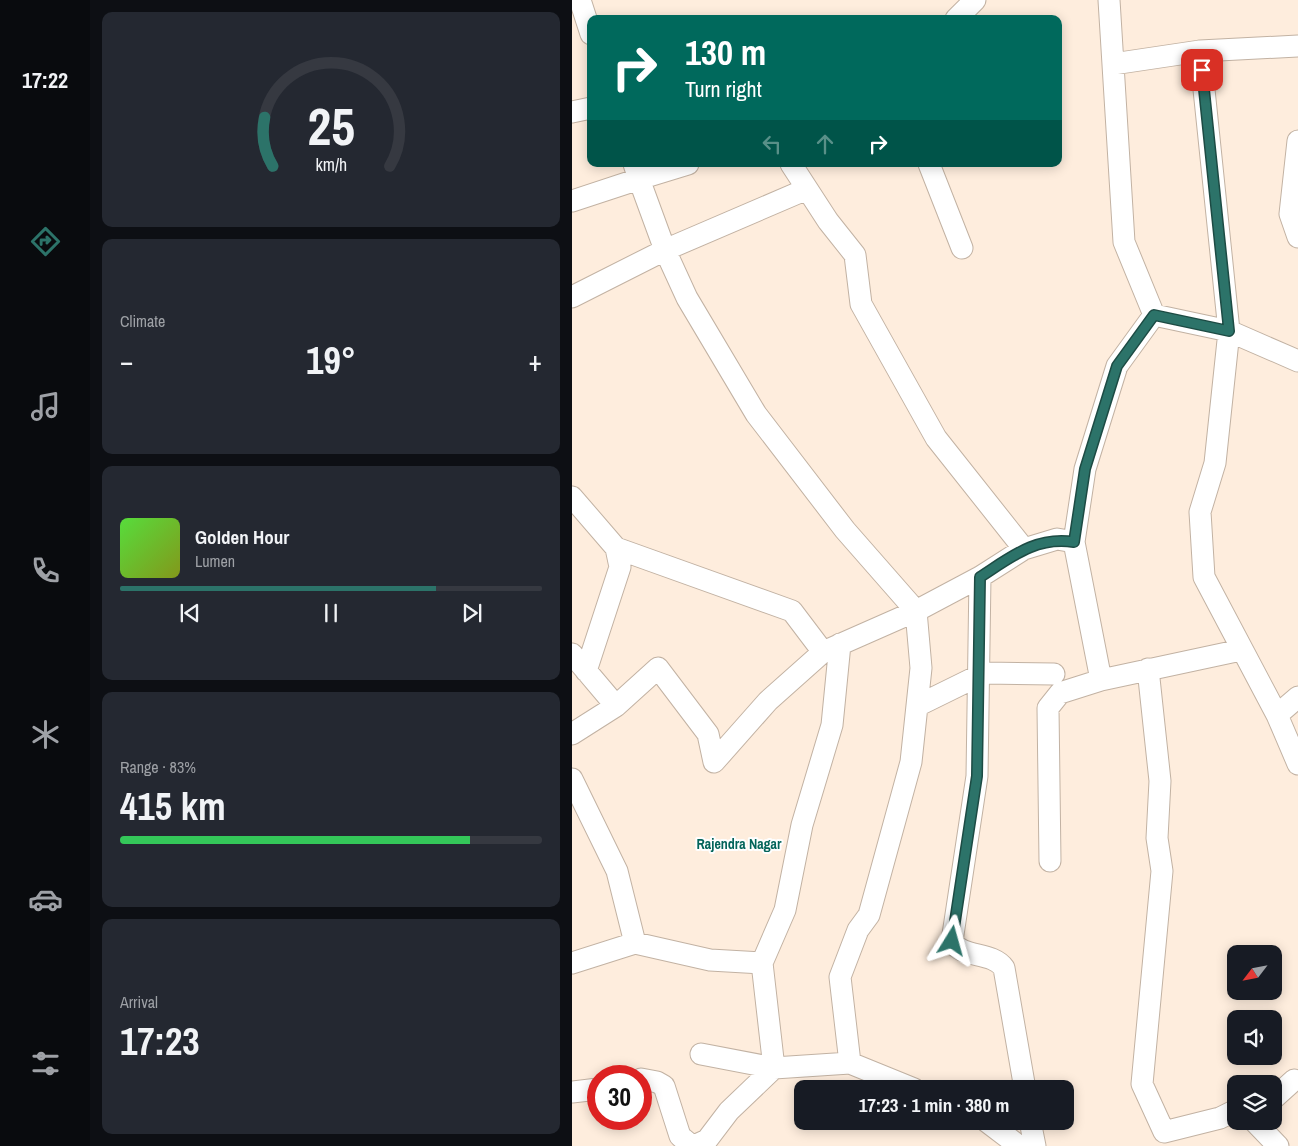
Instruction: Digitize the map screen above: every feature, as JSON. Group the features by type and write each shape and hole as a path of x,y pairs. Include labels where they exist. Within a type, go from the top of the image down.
{"street":[{"path":"960,15 975,0"},
{"path":"1109,0 1124,242 1154,315"},
{"path":"578,4 587,25"},
{"path":"1113,64 1200,51 1298,46"},
{"path":"1200,51 1229,331 1215,463 1200,512 1204,577 1277,715 1298,764"},
{"path":"572,112 587,109"},
{"path":"1298,141 1290,214 1298,237"},
{"path":"572,201 636,171 666,167"},
{"path":"793,167 828,221 855,255 861,304 936,438 1024,549"},
{"path":"930,167 962,248"},
{"path":"636,171 665,250 687,298 756,414 845,530 916,611 922,668 911,762 870,915 858,930 840,977 850,1063"},
{"path":"572,297 665,250 807,190"},
{"path":"1154,315 1229,331 1298,361"},
{"path":"1101,680 1074,542 1085,469 1117,366 1154,315"},
{"path":"572,497 616,548 620,567 586,671"},
{"path":"572,734 616,706 658,668 708,734 714,762 768,701 831,648 916,611 980,577 1024,549 1057,539 1074,542"},
{"path":"616,548 792,611 831,648 832,725 802,825 785,910 762,963 774,1068"},
{"path":"980,577 977,776 952,941 958,949 999,961 1004,968 1023,1080"},
{"path":"1050,861 1048,708 1060,693 1101,680 1242,650"},
{"path":"572,654 616,706"},
{"path":"1148,669 1160,781 1157,838 1162,871 1142,1084 1168,1139 1227,1114"},
{"path":"917,706 984,673 1054,674"},
{"path":"1277,715 1298,697"},
{"path":"572,779 617,871 635,943"},
{"path":"572,963 635,943 710,960 762,963"},
{"path":"701,1054 774,1068 850,1063 892,1080"},
{"path":"652,1081 664,1086 680,1136 693,1146 707,1140 729,1111 774,1068"},
{"path":"1282,1091 1294,1080"},
{"path":"572,1092 587,1090"},
{"path":"998,1130 1019,1146"},
{"path":"1032,1130 1035,1146"},
{"path":"1264,1130 1278,1146"}],"district":[{"name":"Rajendra Nagar","path":"739,844"}],"route":[{"path":"952,941 977,776 980,577 1024,549 1057,539 1074,542 1085,469 1117,366 1154,315 1229,331 1202,70"}]}
